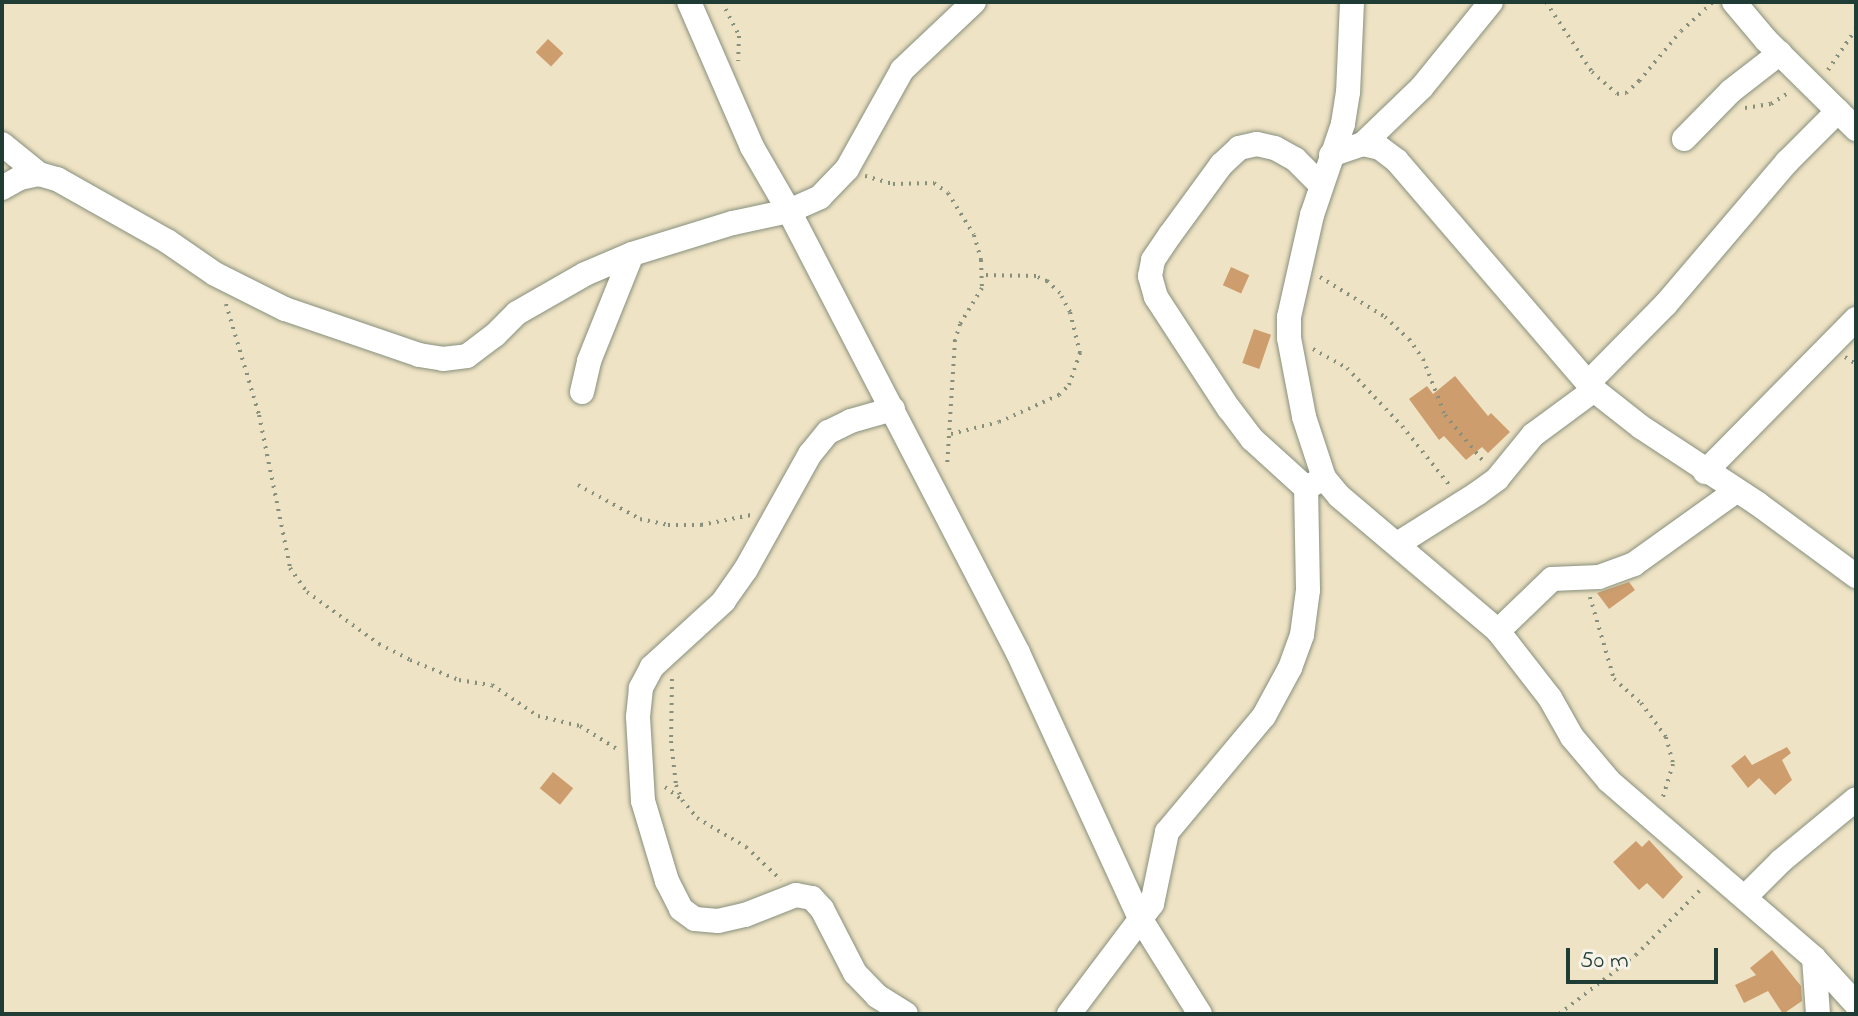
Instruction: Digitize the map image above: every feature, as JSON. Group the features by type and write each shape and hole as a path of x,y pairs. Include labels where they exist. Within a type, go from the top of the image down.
{"street":[{"path":"689,2 752,147 789,211 1018,653 1140,918 1200,1014"},
{"path":"2,144 39,174 57,179 129,219 215,274 285,309 419,355 443,359 467,356 529,305 585,274 632,254 733,223 789,211 820,197 847,169 902,70 974,2"},
{"path":"1071,1013 1152,904 1167,832 1256,727 1290,668 1302,635 1315,483 1289,338 1289,317 1321,185 1343,124 1348,92 1352,2"},
{"path":"1331,155 1363,144 1422,87 1491,2"},
{"path":"1734,2 1856,129"},
{"path":"1684,139 1719,103 1780,53"},
{"path":"1399,543 1497,479 1533,435 1591,386 1666,304 1787,162 1838,111"},
{"path":"1321,185 1295,159 1275,148 1257,144 1239,148 1221,165 1153,260 1150,276 1156,297 1229,409 1252,439 1339,496 1399,543 1498,631 1550,698 1572,737 1609,781 1714,875 1745,897 1814,958 1856,1004"},
{"path":"1363,144 1380,148 1419,182 1591,386 1705,472 1856,576"},
{"path":"2,188 20,178 39,174"},
{"path":"582,392 589,361 632,254"},
{"path":"1705,472 1856,319"},
{"path":"893,409 851,421 828,432 810,454 746,569 724,601 652,667 641,688 639,768 656,847 667,881 681,909 695,919 718,921 745,915 796,895 812,898 822,909 855,973 877,996 906,1014"},
{"path":"1498,631 1552,579 1599,577 1634,564 1736,491"},
{"path":"1745,897 1781,861 1856,799"},
{"path":"1814,958 1818,1014"}],"path":[{"path":"722,2 739,36 740,51 738,66 725,84"},
{"path":"1546,2 1592,72 1617,94 1632,87 1681,31 1713,2"},
{"path":"1719,103 1754,108 1771,104 1811,84 1856,29"},
{"path":"847,169 893,184 934,183 948,193 974,235 984,275 982,288 960,324 955,340 949,462 939,498"},
{"path":"1300,268 1331,282 1385,317 1409,339 1423,359 1445,415 1497,479"},
{"path":"215,274 259,415 290,568 307,592 379,644 445,675 492,685 538,716 580,726 602,737 639,768"},
{"path":"951,434 999,422 1059,395 1069,385 1080,353 1070,312 1060,293 1047,281 1036,276 984,275"},
{"path":"1289,338 1347,368 1402,426 1463,503"},
{"path":"578,485 640,519 668,525 712,523 750,516 762,509"},
{"path":"1577,576 1593,601 1614,679 1648,711 1672,752 1670,780 1652,821"},
{"path":"669,649 671,741 676,785 682,800 697,818 746,847 796,895"},
{"path":"1559,1014 1636,955 1714,875"}],"building":[{"path":"548,39 563,53 551,66 536,52"},
{"path":"1231,267 1249,275 1241,293 1223,285"},
{"path":"1254,329 1271,335 1259,369 1242,363"},
{"path":"1455,376 1488,416 1491,413 1510,432 1488,453 1482,447 1466,460 1444,436 1439,440 1409,399 1427,386 1433,394"},
{"path":"1629,582 1635,590 1609,609 1597,593"},
{"path":"1787,747 1791,753 1782,760 1792,780 1775,795 1759,778 1748,788 1731,766 1745,755 1752,765"},
{"path":"553,772 573,788 560,805 540,788"},
{"path":"1649,840 1683,877 1663,899 1647,883 1639,890 1613,862 1636,841 1642,847"},
{"path":"1772,950 1801,986 1802,1001 1783,1014 1768,991 1744,1003 1735,985 1756,975 1750,968"}]}
